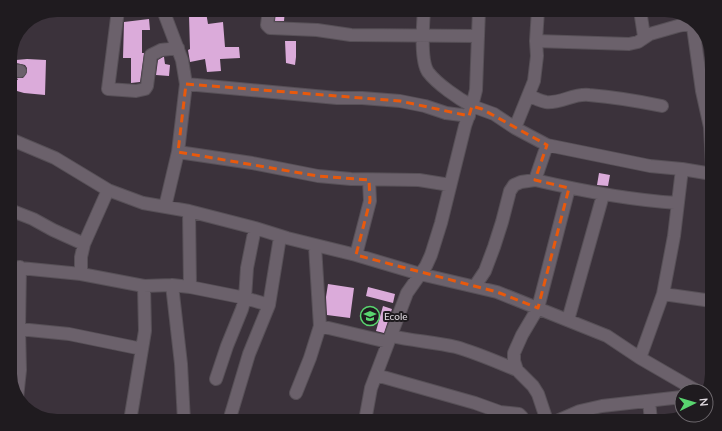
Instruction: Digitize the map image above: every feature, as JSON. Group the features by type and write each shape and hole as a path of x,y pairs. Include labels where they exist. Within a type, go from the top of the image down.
{"street":[{"path":"117,17 108,89 136,91 145,89 147,86 151,55 161,50 178,48"},
{"path":"165,207 178,152 186,84 182,60 166,17"},
{"path":"268,17 267,25 270,28 317,30 351,34 478,36"},
{"path":"423,17 422,36 425,63 428,71 453,93 470,111"},
{"path":"369,414 371,388 407,293 426,266 441,223 450,184 476,90 479,17"},
{"path":"515,128 534,81 537,56 536,41 538,17"},
{"path":"641,17 644,36"},
{"path":"536,41 629,44 638,42 644,36 687,24"},
{"path":"694,30 705,103"},
{"path":"186,84 337,98 400,101 425,106 446,113 470,111 494,114 515,128 547,145 650,166 682,168 705,173"},
{"path":"529,95 546,102 552,102 588,94 662,106"},
{"path":"17,142 55,158 108,190 143,203 189,211 255,228 280,237 356,255 420,274 497,292 607,336 640,358 683,383"},
{"path":"535,180 547,145"},
{"path":"178,152 252,163 318,176 369,180 419,180 450,184"},
{"path":"640,358 663,294 682,168"},
{"path":"356,255 370,201 369,180"},
{"path":"475,286 485,271 494,247 510,191 514,185 521,182 535,180 603,195 650,201 678,202"},
{"path":"517,370 514,361 514,353 538,308 569,188"},
{"path":"81,274 81,258 84,244 108,190"},
{"path":"568,320 603,195"},
{"path":"189,211 190,287"},
{"path":"17,213 84,244"},
{"path":"216,379 245,298 247,268 255,228"},
{"path":"231,414 249,354 269,305 280,237"},
{"path":"296,393 310,358 320,326 315,246"},
{"path":"17,267 81,274 144,286 172,285 190,287 245,298 269,305"},
{"path":"172,285 181,364 184,414"},
{"path":"131,414 145,324 144,286"},
{"path":"663,294 705,300"},
{"path":"17,298 19,329 17,350"},
{"path":"320,326 390,339 410,340 455,347 517,370 533,386 538,394 545,414"},
{"path":"19,329 69,334 142,349"},
{"path":"376,375 475,403 500,412 519,414"},
{"path":"576,414 580,411 602,406 674,398"},
{"path":"649,401 650,414"}],"highlighted area":[{"path":"186,84 400,101 469,116 472,106 482,109 547,145 535,180 569,188 538,308 497,292 356,255 370,201 369,180 318,176 178,152"}],"building":[{"path":"189,17 207,17 208,24 223,22 225,47 239,47 240,58 220,59 221,71 207,72 205,59 190,62 188,50 190,49"},
{"path":"275,17 284,17 284,21 275,21"},
{"path":"149,19 150,30 142,30 142,53 144,53 140,82 131,83 131,58 123,58 124,22"},
{"path":"285,41 296,41 295,65 286,63"},
{"path":"163,57 165,64 170,65 169,76 156,75 158,60"},
{"path":"17,60 46,60 45,95 17,91 17,78 23,78 27,72 27,68 25,65 17,63"},
{"path":"599,173 610,175 608,186 597,185"},
{"path":"328,284 354,288 350,318 327,315 326,297"},
{"path":"368,287 395,294 393,303 366,296"},
{"path":"383,306 392,309 384,333 376,331"}],"place":[{"name":"Ecole","path":"370,316"}]}
